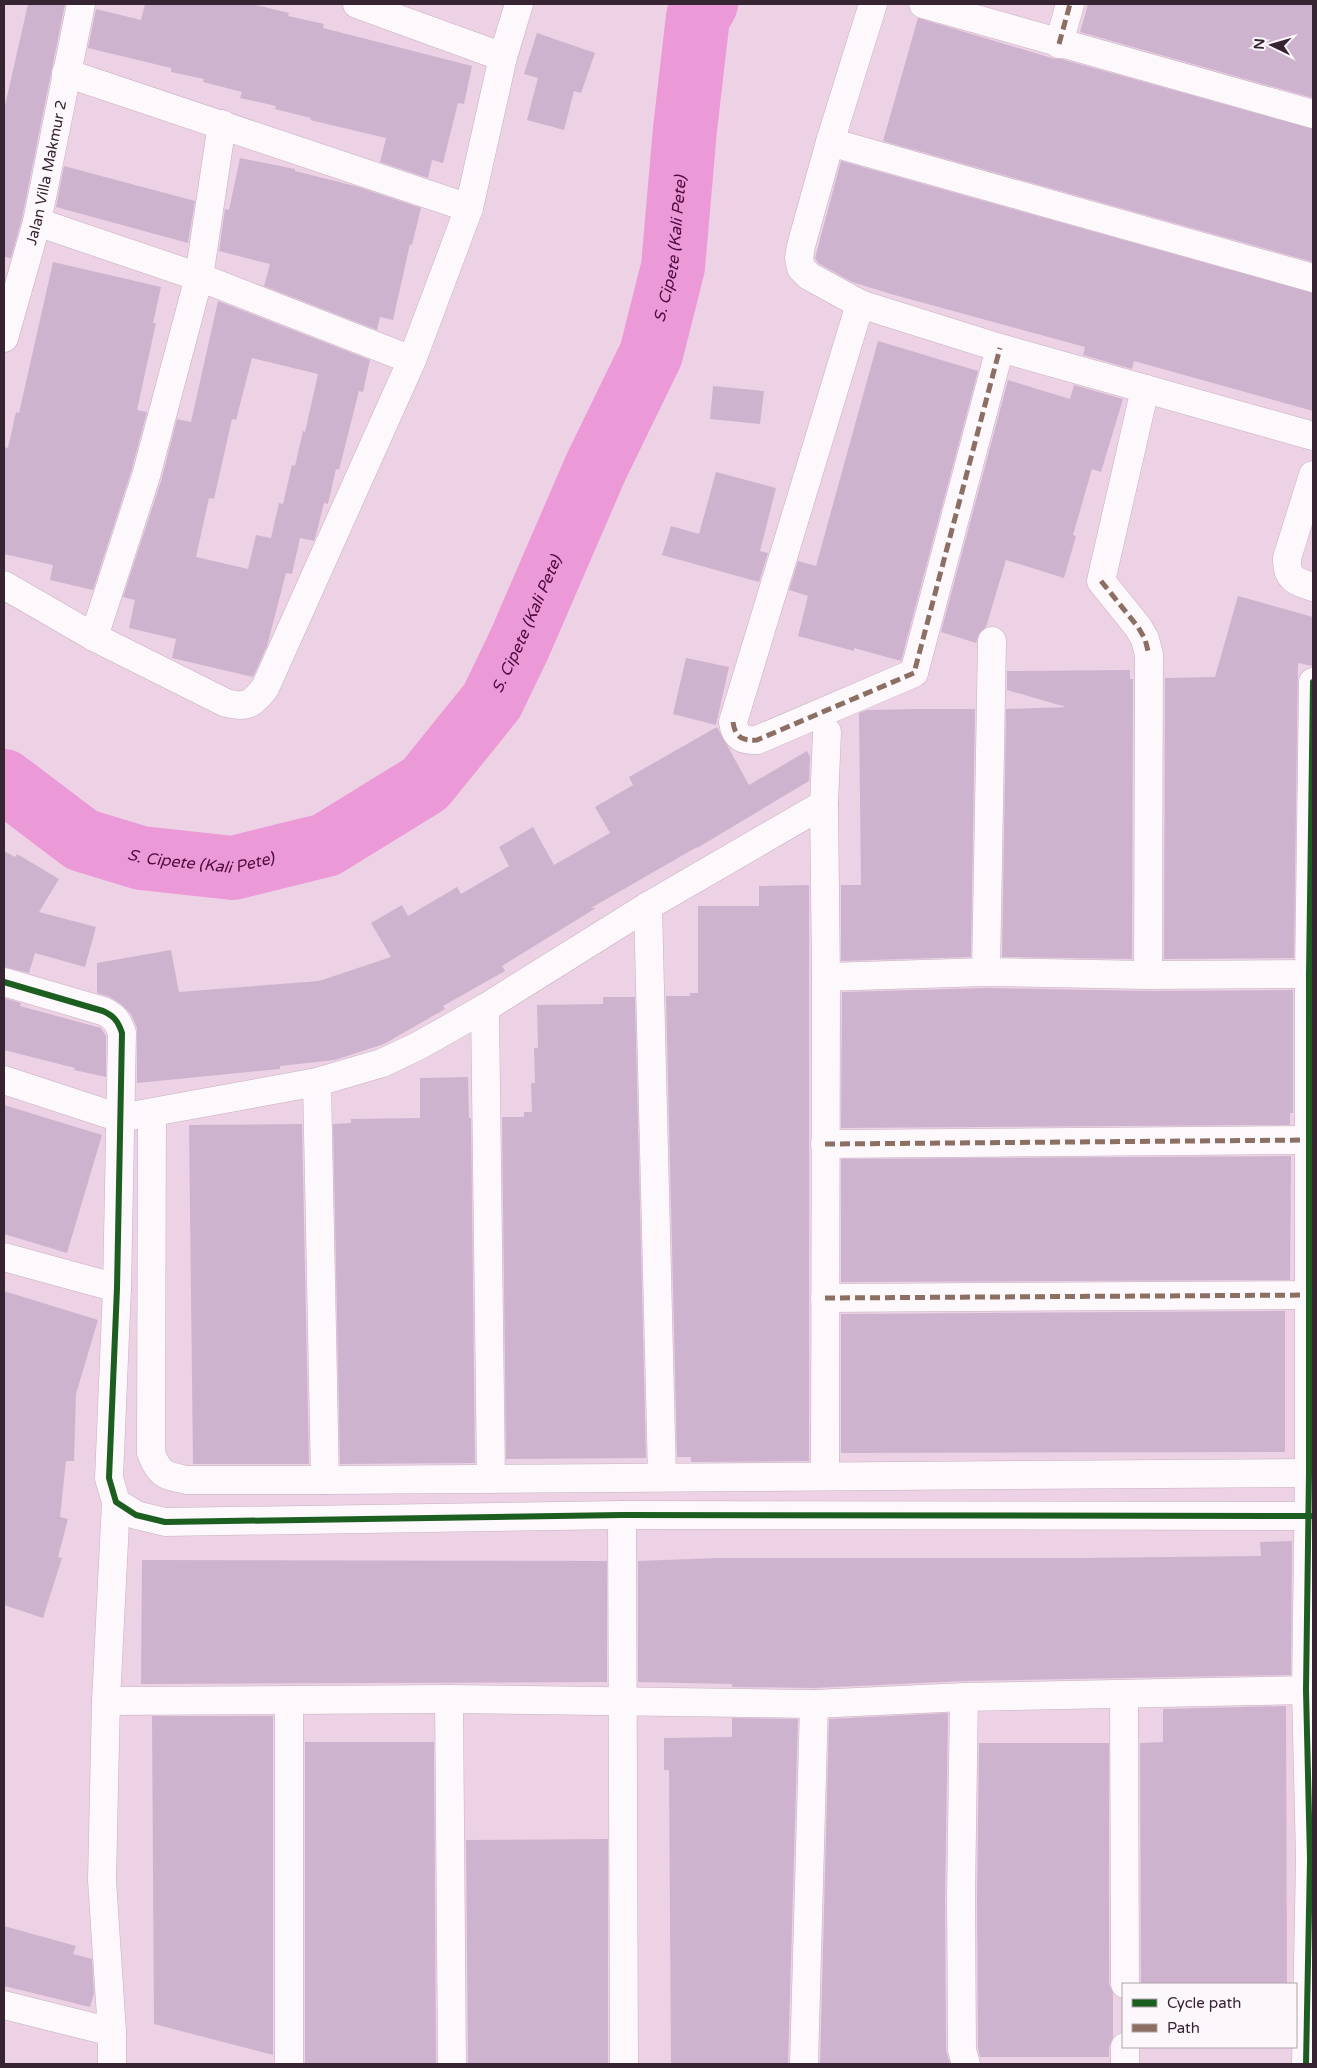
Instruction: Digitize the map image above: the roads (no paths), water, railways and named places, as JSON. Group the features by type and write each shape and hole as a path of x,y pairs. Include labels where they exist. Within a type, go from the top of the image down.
{"street":[{"name":"Jalan Villa Makmur 2","path":"4,338 37,222 81,4"},
{"path":"357,4 503,57"},
{"path":"4,585 94,637 226,702 239,706 247,705 254,701 265,688 412,360 469,208 503,57 519,4"},
{"path":"873,4 830,142 801,246 799,258 802,268 809,276 860,304 1000,348 1313,436"},
{"path":"923,4 1059,44 1313,114"},
{"path":"1059,44 1070,4"},
{"path":"66,72 469,208"},
{"path":"94,637 146,476 199,278 222,124"},
{"path":"830,142 1313,278"},
{"path":"37,222 199,278 412,360"},
{"path":"860,304 733,722 734,732 740,738 757,740 914,674 1000,348"},
{"path":"1145,389 1101,581 1138,628 1145,639 1149,655 1148,975"},
{"path":"1313,475 1287,558 1286,568 1290,576 1299,583 1313,587"},
{"path":"986,972 992,641"},
{"path":"1306,2064 1312,1859 1310,1516 1313,682"},
{"path":"825,1476 826,977 824,804 827,732"},
{"path":"4,1080 120,1118 317,1082 382,1063 418,1046 485,1008 648,906 824,804"},
{"path":"648,906 662,1476"},
{"path":"826,977 986,972 1148,975 1311,974"},
{"path":"4,982 112,1015 119,1023 122,1033 117,1288 109,1478 116,1502 106,1701 102,1880 112,2032 112,2064"},
{"path":"485,1008 491,1479"},
{"path":"317,1082 325,1480"},
{"path":"152,1113 151,1453 157,1469 167,1476 187,1480 325,1480 662,1476 1311,1473"},
{"path":"825,1144 1311,1140"},
{"path":"4,1257 117,1288"},
{"path":"825,1298 1311,1295"},
{"path":"116,1502 136,1515 165,1522 622,1515 1310,1516"},
{"path":"622,1515 624,2064"},
{"path":"106,1701 449,1699 814,1704 964,1697 1310,1690"},
{"path":"1124,1694 1125,1983"},
{"path":"964,1697 961,1897 962,2050 966,2064"},
{"path":"449,1699 452,2064"},
{"path":"289,1700 289,2064"},
{"path":"804,2064 814,1704"},
{"path":"4,2005 112,2032"},
{"path":"1125,2048 1125,2064"}],"waterway":[{"name":"S. Cipete (Kali Pete)","path":"4,781 82,840 141,858 233,868 326,845 425,784 492,701 519,645 596,467 651,354 673,267 685,129 698,17 706,4"}]}
